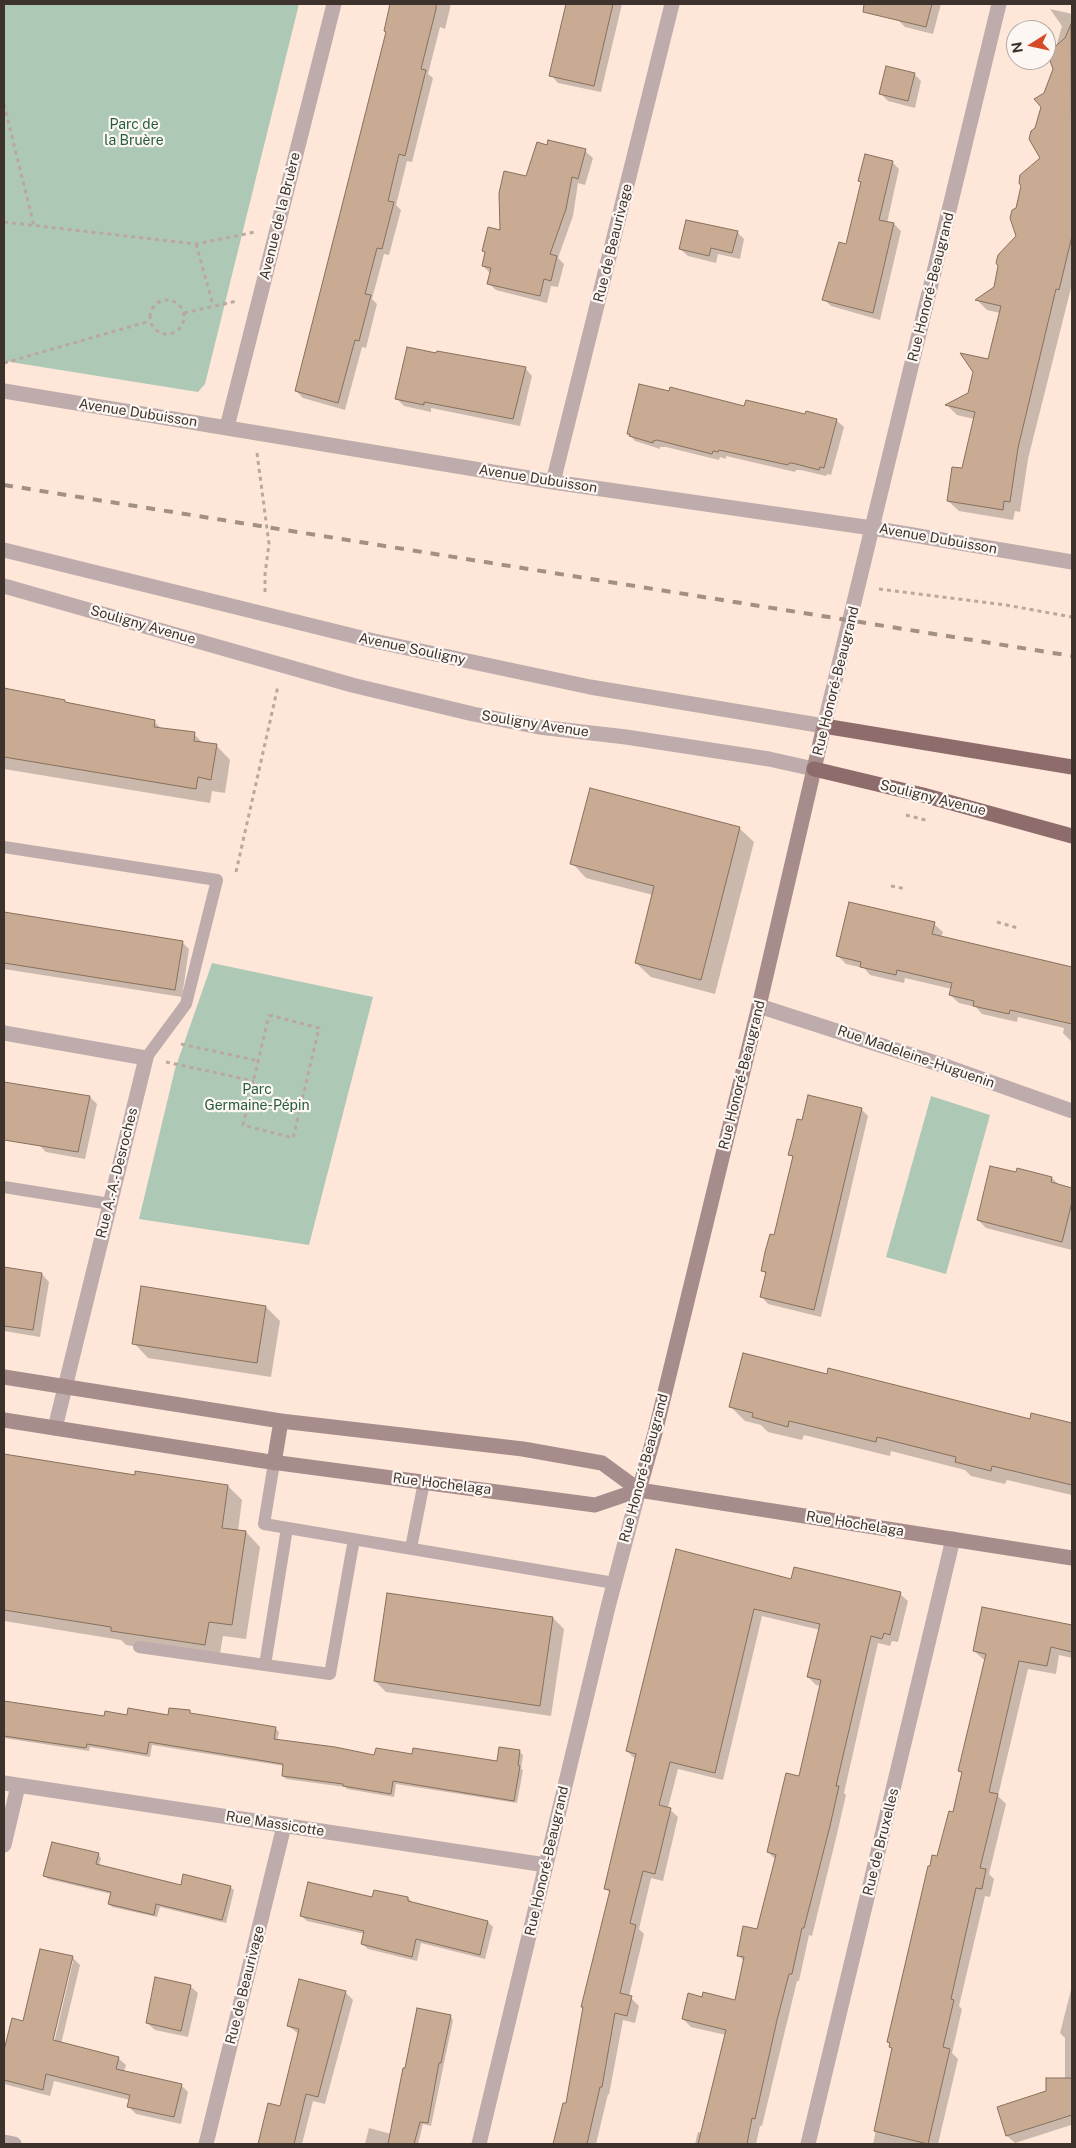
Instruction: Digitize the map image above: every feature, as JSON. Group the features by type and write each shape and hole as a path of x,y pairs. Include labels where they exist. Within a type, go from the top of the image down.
{"highway":[{"path":"824,726 1072,767"},
{"name":"Souligny Avenue","path":"814,769 923,794 1072,836"}],"main road":[{"name":"Rue Honoré-Beaugrand","path":"639,1490 657,1424 759,1006 824,726"},
{"name":"Rue Hochelaga","path":"4,1377 281,1421 523,1450 602,1462 639,1490"},
{"name":"Rue Hochelaga","path":"4,1420 274,1463 595,1505 639,1490 1072,1558"},
{"path":"274,1463 281,1421"}],"street":[{"name":"Avenue de la Bruère","path":"227,427 334,4"},
{"name":"Rue de Beaurivage","path":"553,482 672,4"},
{"name":"Rue Honoré-Beaugrand","path":"824,726 999,4"},
{"name":"Avenue Dubuisson","path":"4,391 553,482 872,528 1072,562"},
{"name":"Avenue Souligny","path":"4,550 374,641 590,687 824,726"},
{"name":"Souligny Avenue","path":"4,586 352,685 472,714 539,727 626,736 769,759 814,769"},
{"name":"Rue Madeleine-Huguenin","path":"759,1006 948,1067 1072,1111"},
{"path":"4,1033 146,1058"},
{"name":"Rue A.-A.-Desroches","path":"55,1428 146,1058"},
{"name":"Rue Honoré-Beaugrand","path":"479,2144 614,1583 639,1490"},
{"name":"Rue de Bruxelles","path":"808,2144 953,1539"},
{"path":"4,1846 11,1785"},
{"name":"Rue Massicotte","path":"11,1785 546,1865"},
{"name":"Rue de Beaurivage","path":"206,2144 284,1826"},
{"path":"4,2142 14,2144"}],"lane":[{"path":"4,847 217,880 186,1004 146,1058"},
{"path":"4,1187 110,1204"},
{"path":"274,1463 264,1524 614,1583"},
{"path":"411,1548 424,1482"},
{"path":"265,1665 287,1528"},
{"path":"138,1647 330,1674 354,1539"}],"path":[{"path":"4,104 34,226"},
{"path":"4,222 196,244 277,228"},
{"path":"196,244 212,305"},
{"path":"184,313 212,305 260,297"},
{"path":"172,301 181,307 184,313 183,324 176,332 171,334 156,331 150,321 151,310 160,302 172,301"},
{"path":"4,363 150,321"},
{"path":"255,433 269,544 265,574 266,600"},
{"path":"858,587 1006,605 1072,617"},
{"path":"217,880 233,886 278,683"},
{"path":"891,886 906,889"},
{"path":"997,922 1018,928"},
{"path":"269,1016 319,1028 293,1138 243,1126 259,1061 269,1016"},
{"path":"160,1039 259,1061"},
{"path":"146,1058 254,1081"}],"green space":[{"name":"Parc de la Bruère","path":"4,4 299,4 205,384 198,392 4,361"},
{"name":"Parc Germaine-Pépin","path":"212,963 373,997 309,1245 139,1219 175,1069"},
{"path":"931,1096 990,1115 946,1274 886,1257"}],"building":[{"path":"390,4 436,4 436,9 421,69 426,70 405,156 399,154 388,201 394,202 382,249 377,248 365,294 371,295 359,341 355,340 338,403 295,391 386,32 384,31"},
{"path":"566,4 613,4 594,86 549,76"},
{"path":"864,4 932,4 926,27 863,12"},
{"path":"1071,24 1072,236 1059,290 1056,289 1018,448 1010,502 1004,501 1003,510 947,501 952,467 962,468 975,412 945,405 968,393 973,372 960,353 988,359 1001,306 975,300 994,287 998,255 1016,236 1010,218 1012,210 1016,208 1021,186 1019,183 1020,175 1040,158 1029,139 1031,131 1035,128 1041,107 1034,99 1044,93 1053,70 1056,70 1056,46 1065,38"},
{"path":"886,66 915,73 908,101 879,94"},
{"path":"548,140 586,149 578,179 572,177 566,209 550,254 557,256 551,281 544,279 540,296 487,284 491,268 482,266 485,252 482,251 488,227 500,230 499,193 504,171 526,176 537,142 547,145"},
{"path":"865,154 893,161 879,220 894,223 873,313 822,300 839,242 846,244 861,182 858,181"},
{"path":"686,220 738,231 732,253 711,248 709,256 679,249"},
{"path":"407,347 526,367 513,419 424,402 424,405 395,399"},
{"path":"639,384 669,391 670,387 744,406 746,400 805,414 806,411 837,419 824,468 820,467 819,470 792,463 788,465 719,450 718,452 713,451 712,454 657,440 653,441 653,443 629,436 630,434 627,434"},
{"path":"4,688 155,720 154,727 195,732 194,741 217,744 211,780 198,777 196,789 4,757"},
{"path":"590,788 740,827 701,980 635,963 654,886 570,864"},
{"path":"849,902 935,922 932,934 1072,967 1072,1024 1010,1010 1009,1014 973,1006 974,1001 949,995 952,983 897,970 896,975 860,967 861,962 836,956"},
{"path":"4,912 183,941 175,990 4,963"},
{"path":"4,1082 90,1096 78,1152 4,1140"},
{"path":"808,1095 862,1108 814,1310 760,1297 766,1272 761,1271 765,1252 770,1234 774,1235 793,1156 788,1155 797,1119 802,1120"},
{"path":"990,1166 1016,1172 1017,1168 1052,1177 1051,1182 1072,1188 1072,1202 1062,1242 977,1220"},
{"path":"4,1267 42,1273 33,1330 4,1326"},
{"path":"141,1286 266,1306 257,1363 132,1344"},
{"path":"743,1353 827,1374 828,1368 1030,1419 1031,1413 1072,1423 1072,1485 992,1466 991,1471 955,1462 956,1457 877,1437 876,1442 789,1421 788,1427 752,1417 753,1413 729,1407"},
{"path":"4,1454 135,1475 135,1471 228,1485 222,1528 246,1531 232,1625 209,1622 205,1645 111,1631 111,1627 4,1610"},
{"path":"676,1549 791,1579 794,1567 901,1592 890,1635 884,1633 882,1639 871,1636 836,1786 839,1786 830,1826 804,1928 802,1928 792,1974 789,1974 755,2119 752,2118 747,2144 698,2144 726,2030 682,2019 688,1993 702,1997 703,1992 735,2000 744,1957 737,1956 743,1926 757,1929 776,1855 767,1852 786,1773 799,1776 821,1680 807,1677 820,1624 754,1609 715,1773 670,1762 659,1805 671,1808 655,1874 643,1871 630,1923 636,1925 620,1993 632,1996 627,2016 615,2013 602,2087 600,2087 587,2144 553,2144 563,2103 566,2103 583,2007 581,2007 610,1890 604,1889 636,1754 626,1751"},
{"path":"387,1593 553,1617 540,1706 374,1681"},
{"path":"982,1607 1072,1625 1072,1652 1051,1647 1047,1666 1019,1661 989,1792 998,1794 980,1868 986,1869 982,1889 976,1888 951,1999 954,2000 943,2047 950,2049 928,2144 874,2131 892,2048 889,2047 890,2043 887,2042 928,1866 930,1866 932,1855 937,1856 949,1811 953,1812 962,1772 958,1771 986,1654 973,1651"},
{"path":"4,1701 104,1716 105,1711 127,1715 128,1708 168,1715 169,1708 190,1710 190,1713 276,1727 274,1739 335,1747 374,1755 376,1748 412,1754 413,1748 497,1761 499,1747 520,1750 518,1765 520,1766 514,1801 393,1781 391,1794 343,1786 343,1784 282,1776 283,1764 149,1742 147,1754 87,1744 86,1748 4,1736"},
{"path":"52,1842 99,1853 96,1864 181,1885 183,1874 231,1886 222,1920 156,1904 154,1915 108,1904 111,1892 43,1876"},
{"path":"308,1882 372,1897 374,1890 408,1897 408,1901 488,1921 480,1955 416,1939 412,1957 361,1944 364,1931 300,1916"},
{"path":"40,1949 73,1956 53,2040 119,2057 116,2069 182,2084 174,2117 127,2107 130,2095 46,2074 43,2090 4,2080 4,2050 12,2018 23,2021"},
{"path":"155,1977 191,1985 181,2031 146,2023"},
{"path":"299,1979 346,1991 318,2097 306,2094 294,2144 258,2144 268,2103 280,2106 299,2029 287,2026"},
{"path":"417,2008 451,2015 441,2063 439,2063 428,2123 420,2122 414,2144 388,2144 403,2068 405,2068"},
{"path":"1046,2078 1072,2078 1072,2115 1006,2136 997,2107 1046,2091"}],"railway":[{"path":"4,485 1072,656"}]}
